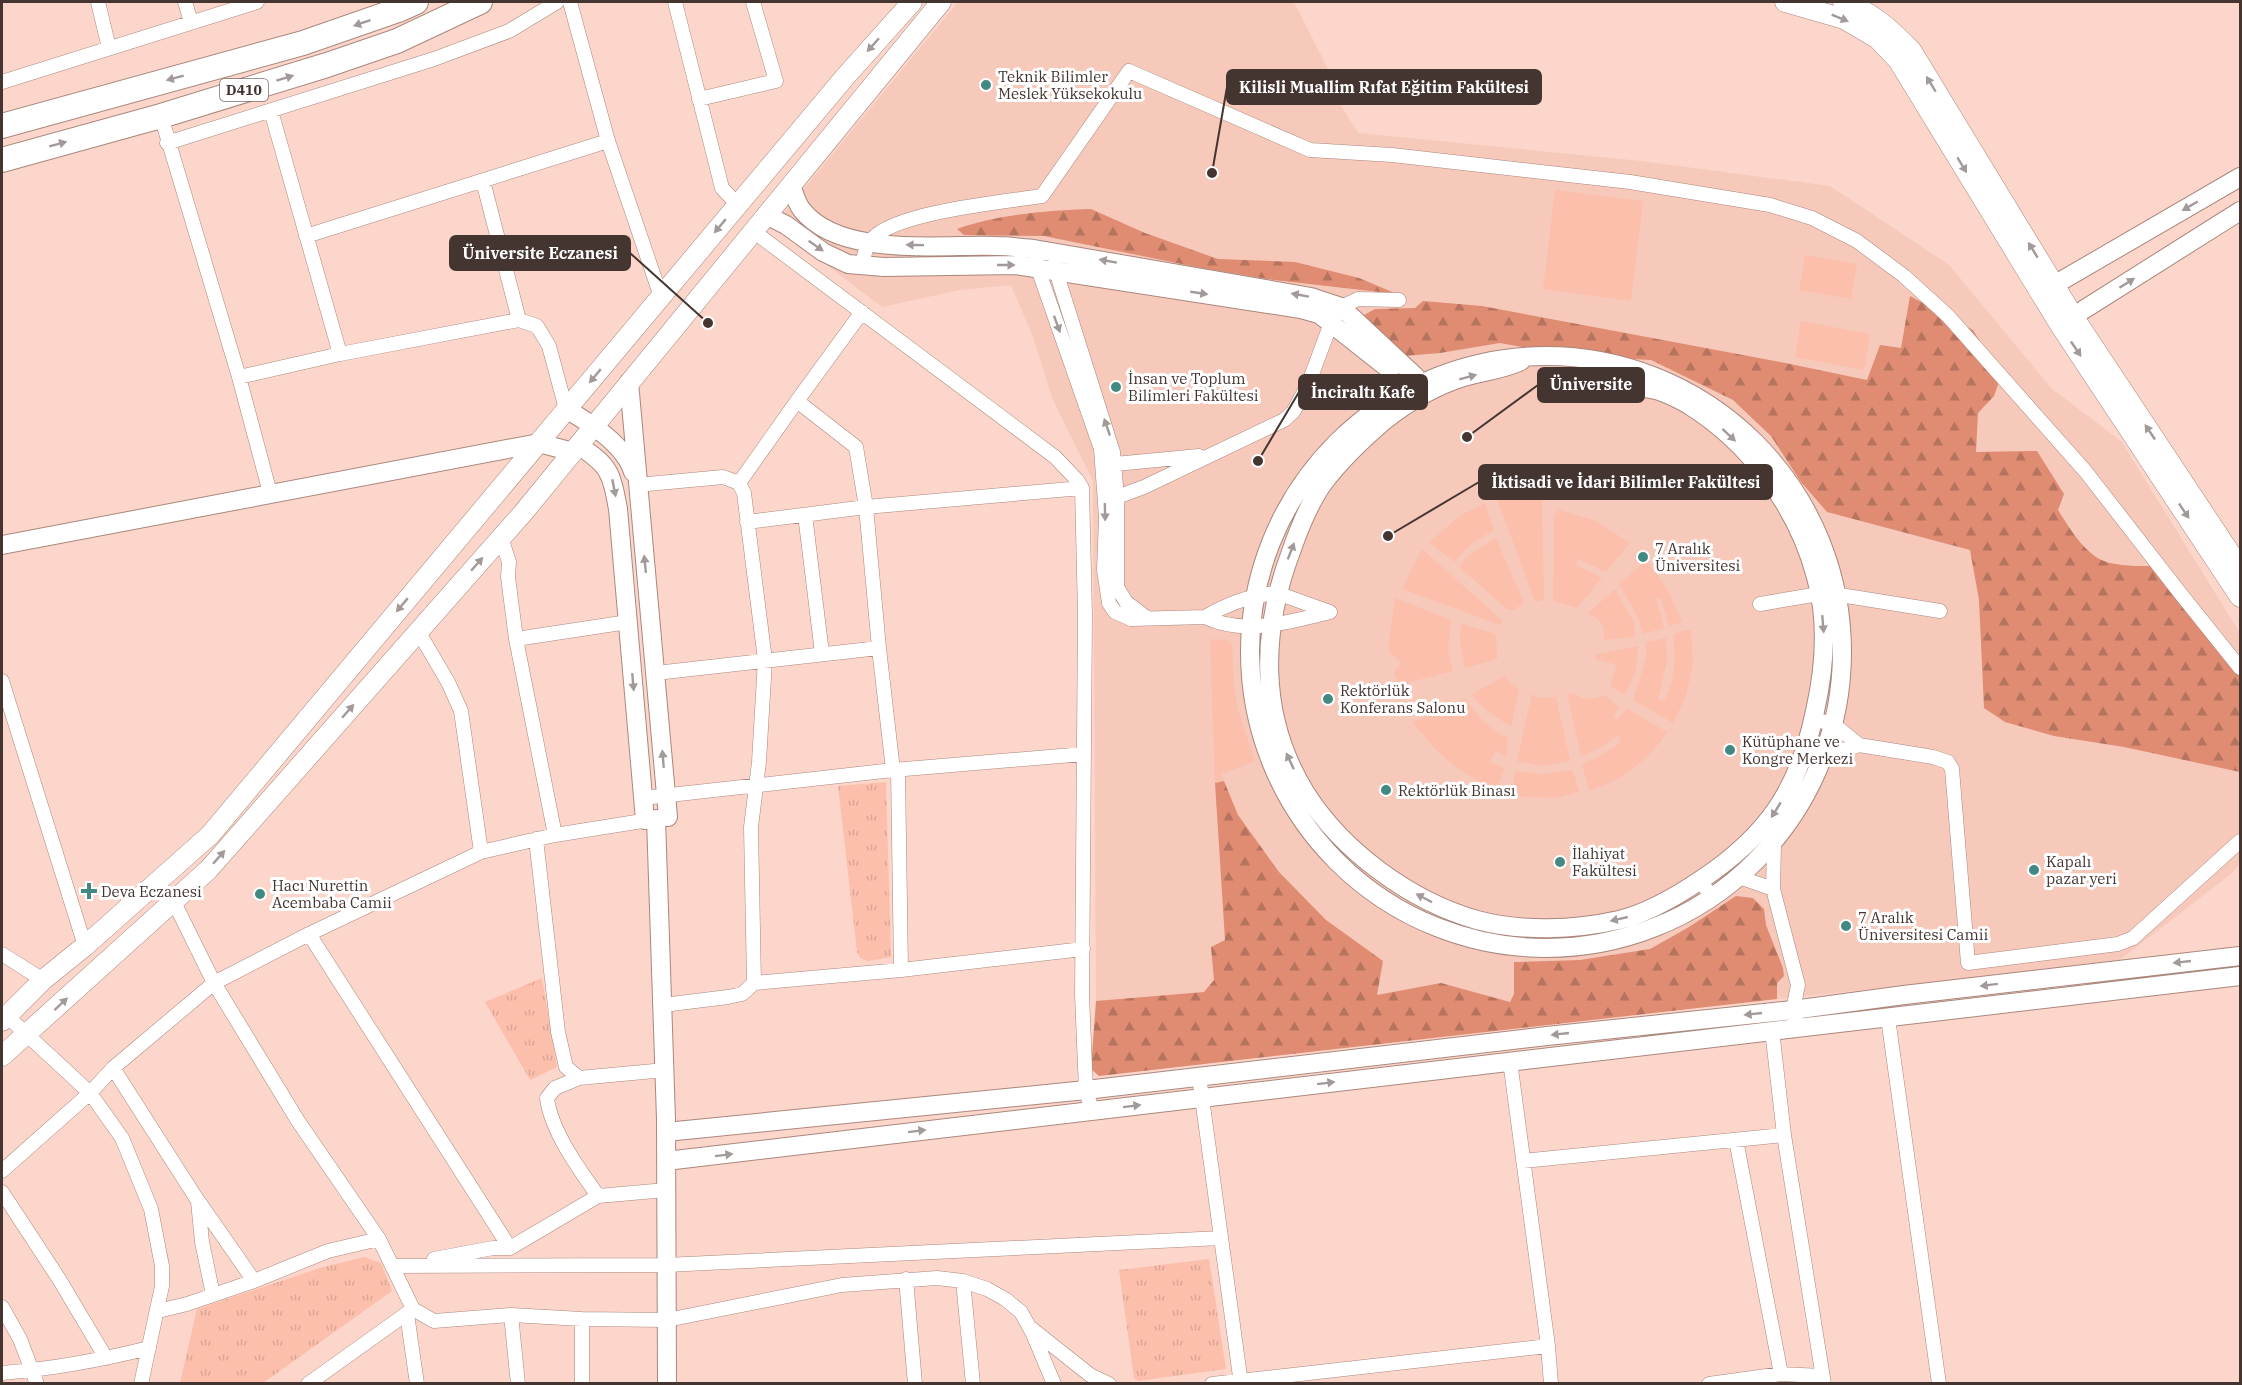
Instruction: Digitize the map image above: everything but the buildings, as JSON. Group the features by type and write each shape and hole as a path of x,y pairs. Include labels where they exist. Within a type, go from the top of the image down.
{"highway":[{"name":"D410","path":"2,126 303,43 416,2"},
{"name":"D410","path":"2,160 161,116 327,65 397,41 480,2"}],"main road":[{"path":"3,1017 210,835 845,77 912,2"},
{"path":"11,1043 208,870 501,537 942,2"},
{"path":"1785,2 1844,19 1878,39 1898,60 2047,289 2241,597"},
{"path":"1843,2 1851,4 1888,27 1911,50 2047,289"},
{"path":"2066,320 2241,568"}],"street":[{"path":"98,2 109,48"},
{"path":"185,2 191,22"},
{"path":"2,82 257,2"},
{"path":"167,143 434,59 509,31 557,2"},
{"path":"570,2 608,141 661,297"},
{"path":"675,2 722,188 738,205"},
{"path":"699,99 776,81 757,3"},
{"path":"861,265 870,242 888,228 912,219 1042,196 1130,71 1310,150 1392,155 1630,182 1770,205 1812,218 1857,241 1904,276 1948,316 2086,472 2241,668"},
{"path":"271,111 340,354"},
{"path":"161,116 167,143 239,377 270,494"},
{"path":"306,236 608,141"},
{"path":"2047,289 2241,177"},
{"path":"483,181 519,320"},
{"path":"791,185 800,209 829,232 851,239 883,244 999,246 1034,249 1311,297 1341,307 1410,380 1421,396"},
{"path":"2066,320 2241,211"},
{"path":"766,215 786,225 824,252 848,264 884,267 1015,265 1301,309 1319,314 1410,380"},
{"path":"753,231 1055,457 1082,488 1083,950 1086,1090 1092,1111"},
{"path":"1034,249 1046,270 1110,436 1117,497 1117,587 1126,602 1147,618"},
{"path":"1053,252 1046,270 1101,450 1106,518 1104,570 1109,603 1115,612 1125,618 1205,617 1217,623 1271,627 1330,612 1277,593 1256,595 1219,609 1205,617"},
{"path":"1117,497 1144,487 1284,420 1293,412 1308,385 1331,323 1341,307 1358,299 1399,300"},
{"path":"739,483 862,312"},
{"path":"239,377 340,354 519,320 537,326 549,346 566,409 594,425 630,462 637,485"},
{"path":"1521,361 1506,368 1467,376 1421,396 1387,419 1347,455 1324,483 1300,525 1277,593 1268,661 1272,701 1288,756 1305,791 1354,849 1375,867 1406,888 1438,905 1478,920 1511,926 1548,928 1589,925 1627,917 1649,909 1700,880 1744,848 1769,822 1786,795 1805,752 1821,677 1827,594 1824,555 1791,487 1756,441 1703,398 1658,377 1621,369 1604,371 1521,361 1503,354 1445,363 1410,380 1352,425 1314,469 1287,514 1256,595 1250,645 1255,702 1263,738 1284,792 1302,823 1351,876 1383,900 1418,919 1488,942 1525,947 1563,947 1600,942 1636,933 1688,912 1739,877 1774,844 1786,830 1809,792 1823,757 1838,686 1840,648 1827,594"},
{"path":"629,382 667,796 657,819 665,1070 667,1383"},
{"path":"797,401 856,447 866,507 879,648 896,771 901,970"},
{"path":"2,545 539,443 575,449 599,459 611,476 618,509 643,798 657,819"},
{"path":"1115,464 1207,456"},
{"path":"637,485 723,477 739,483 744,493 765,660 751,827 753,983"},
{"path":"747,522 866,507 1082,488"},
{"path":"805,515 822,653"},
{"path":"501,537 509,562 508,577 516,639 555,836"},
{"path":"1760,604 1827,594 1940,611"},
{"path":"516,639 628,622"},
{"path":"418,631 448,682 461,711 481,852"},
{"path":"656,673 879,648"},
{"path":"2,681 85,946"},
{"path":"1813,720 1832,723 1859,745"},
{"path":"1805,752 1823,757 1859,745 1933,757 1948,762 1952,769 1968,963 2118,944 2133,938 2241,841"},
{"path":"643,798 1084,754"},
{"path":"2,1172 90,1093 113,1068 214,983 309,934 481,852 536,839 657,819"},
{"path":"536,839 558,1032 566,1067 579,1078"},
{"path":"1774,844 1773,889 1798,985 1795,1019"},
{"path":"1739,877 1773,889"},
{"path":"1700,880 1711,896"},
{"path":"173,900 214,983 298,1121 379,1239 410,1311 417,1383"},
{"path":"309,934 510,1248"},
{"path":"663,1005 728,998 742,994 753,983 1083,950"},
{"path":"2,954 43,980"},
{"path":"666,1161 1772,1030 1795,1019 1904,995 2241,956"},
{"path":"666,1132 1086,1090 1547,1035 1795,1019 1888,1018 2241,976"},
{"path":"3,1017 11,1043 90,1093 122,1138 151,1209 162,1266 162,1286 141,1383"},
{"path":"1888,1018 1939,1383"},
{"path":"1709,1383 1781,1374 1823,1380 1784,1135 1772,1030"},
{"path":"1510,1061 1551,1383"},
{"path":"113,1068 198,1201 254,1281"},
{"path":"598,1196 562,1139 548,1108 547,1098 555,1088 579,1078 665,1070"},
{"path":"1199,1076 1240,1382"},
{"path":"1522,1161 1784,1135"},
{"path":"1736,1140 1781,1374"},
{"path":"392,1266 494,1248 510,1248 598,1196 666,1190"},
{"path":"2,1192 59,1278 106,1358"},
{"path":"198,1201 202,1242 213,1295"},
{"path":"392,1266 666,1265 1221,1238"},
{"path":"158,1311 254,1281 328,1251 379,1239"},
{"path":"410,1311 434,1321 512,1315 667,1320 842,1285 937,1278 963,1281 987,1289 1005,1299 1021,1312 1054,1383"},
{"path":"906,1279 915,1383"},
{"path":"963,1281 973,1383"},
{"path":"2,1307 20,1340 35,1377"},
{"path":"308,1383 410,1311"},
{"path":"512,1315 518,1383"},
{"path":"582,1319 582,1383"},
{"path":"1029,1327 1090,1375 1108,1383"},
{"path":"1212,1383 1240,1382 1548,1346"},
{"path":"2,1373 35,1377 149,1348"}],"shaded area":[{"name":"7 Aralık Üniversitesi","path":"958,2 1294,2 1328,69 1326,81 1358,133 1641,161 1830,186 1949,265 2052,389 2121,441 2240,633 2240,864 2232,873 2116,963 1526,1026 1099,1076 1091,1069 1096,1001 1093,481 1053,400 1033,337 1011,285 960,290 882,307 774,225"}],"green space":[{"path":"1555,190 1643,201 1631,301 1543,289"},
{"path":"1091,209 1145,233 1218,259 1295,262 1359,278 1397,294 1274,280 1201,268 1044,236 964,235 957,229 988,220 1023,214"},
{"path":"1805,255 1857,264 1851,299 1799,290"},
{"path":"1910,296 1973,330 2001,376 1994,396 1978,413 1976,452 2037,451 2064,494 2058,510 2084,547 2096,557 2109,563 2136,566 2160,565 2234,662 2240,678 2240,772 2124,747 2054,736 2005,722 1984,708 1979,600 1970,550 1827,512 1801,482 1771,436 1733,400 1651,360 1571,356 1500,343 1440,353 1404,356 1364,315 1375,309 1415,308 1423,301 1482,306 1867,380 1880,345 1901,348"},
{"path":"1801,321 1870,334 1864,370 1795,357"},
{"path":"1542,491 1544,600 1535,602 1497,499 1524,492"},
{"path":"1485,503 1494,530 1470,545 1454,562 1429,542 1461,515"},
{"path":"1559,510 1594,520 1630,543 1606,572 1578,559 1576,565 1602,578 1577,608 1553,601 1554,515"},
{"path":"1496,538 1524,603 1514,610 1507,609 1459,567 1466,557"},
{"path":"1422,549 1503,621 1500,625 1402,589"},
{"path":"1646,560 1668,590 1682,622 1669,626 1661,598 1656,599 1664,628 1643,634 1638,617 1619,584"},
{"path":"1615,589 1634,622 1635,637 1603,640 1604,631 1601,623 1587,614"},
{"path":"1395,598 1451,620 1448,650 1453,671 1398,685 1394,671 1399,668 1400,661 1389,652"},
{"path":"1461,624 1496,634 1497,659 1465,668 1460,642"},
{"path":"1684,630 1691,630 1693,663 1686,696 1673,723 1633,700 1646,658 1646,642 1666,638 1667,662 1658,699 1663,702 1672,678 1673,635"},
{"path":"1212,639 1227,640 1232,645 1238,710 1255,761 1222,774 1224,781 1215,783 1210,643"},
{"path":"1638,646 1636,671 1625,695 1610,686 1617,665 1595,659 1597,654"},
{"path":"1505,676 1519,690 1511,727 1482,707 1472,694"},
{"path":"1572,693 1588,698 1604,695 1619,707 1613,718 1617,720 1627,709 1667,732 1652,751 1633,768 1612,782 1589,790 1582,764 1600,756 1621,742 1618,735 1602,747 1581,756 1567,694"},
{"path":"1532,694 1538,698 1556,697 1570,761 1541,766 1517,761"},
{"path":"1465,699 1484,721 1508,738 1506,757 1496,750 1490,762 1504,768 1497,791 1471,777 1441,755 1413,722"},
{"path":"1573,770 1579,792 1556,798 1510,796 1516,771 1543,774"},
{"path":"1224,781 1238,815 1279,872 1326,920 1383,961 1377,995 1441,983 1510,1002 1514,994 1514,962 1580,960 1650,949 1736,896 1753,898 1764,909 1766,925 1783,968 1784,976 1777,983 1777,999 1099,1076 1091,1069 1096,1001 1204,992 1214,980 1211,947 1225,940 1215,783"},
{"path":"886,782 891,957 868,961 860,958 857,952 838,786"},
{"path":"542,978 557,1067 530,1080 485,1002"},
{"path":"364,1257 381,1263 392,1291 263,1383 180,1383 197,1309 320,1268"},
{"path":"1209,1259 1226,1369 1138,1381 1134,1378 1119,1270"}],"place":[{"name":"Teknik Bilimler Meslek Yüksekokulu","path":"986,85"},
{"name":"Kilisli Muallim Rıfat Eğitim Fakültesi","path":"1212,173"},
{"name":"Üniversite Eczanesi","path":"708,323"},
{"name":"İnsan ve Toplum Bilimleri Fakültesi","path":"1116,387"},
{"name":"Üniversite","path":"1467,437"},
{"name":"İnciraltı Kafe","path":"1258,461"},
{"name":"İktisadi ve İdari Bilimler Fakültesi","path":"1388,536"},
{"name":"7 Aralık Üniversitesi","path":"1643,557"},
{"name":"Rektörlük Konferans Salonu","path":"1328,699"},
{"name":"Kütüphane ve Kongre Merkezi","path":"1730,750"},
{"name":"Rektörlük Binası","path":"1386,790"},
{"name":"İlahiyat Fakültesi","path":"1560,862"},
{"name":"Kapalı pazar yeri","path":"2034,870"},
{"name":"Deva Eczanesi","path":"89,891"},
{"name":"Hacı Nurettin Acembaba Camii","path":"260,894"},
{"name":"7 Aralık Üniversitesi Camii","path":"1846,926"}]}
